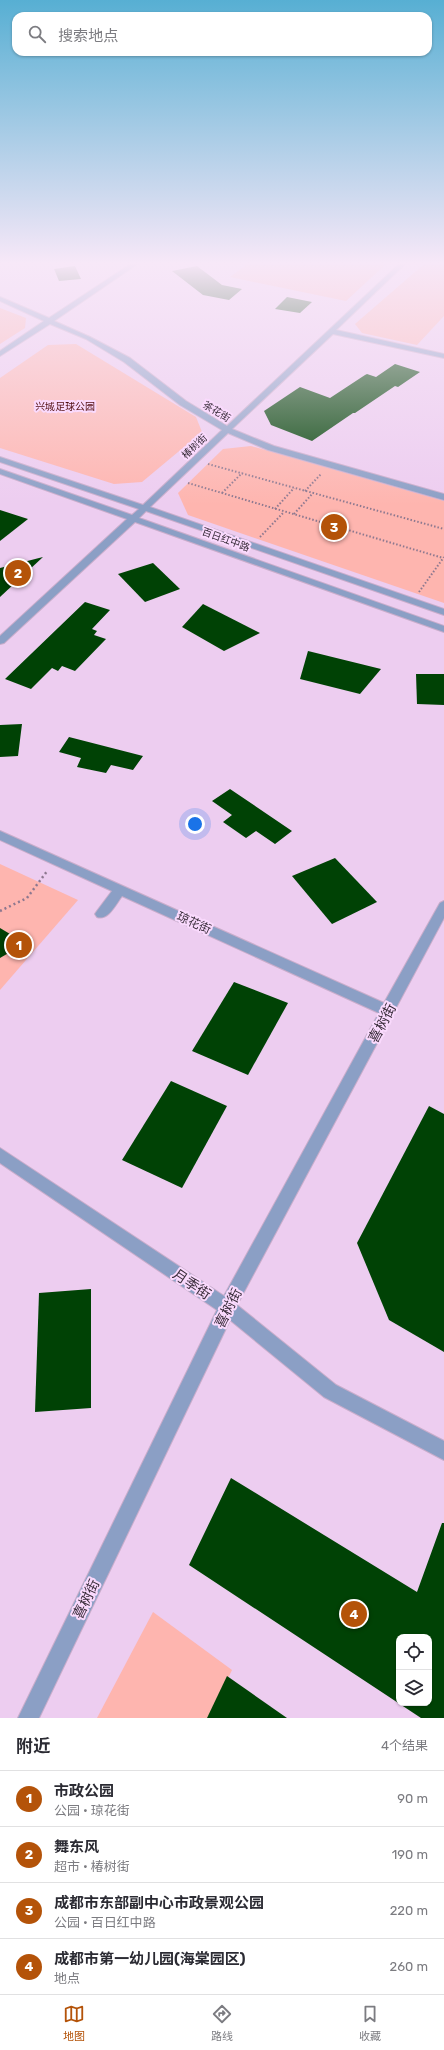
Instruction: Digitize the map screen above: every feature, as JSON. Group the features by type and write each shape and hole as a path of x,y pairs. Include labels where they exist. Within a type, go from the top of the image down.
{"street":[{"path":"0,354 13,345"},
{"name":"茶花街","path":"101,345 127,360 183,402 228,430 271,448 444,497"},
{"name":"椿树街","path":"0,641 145,508 315,345"},
{"path":"395,345 444,356"},
{"name":"百日红中路","path":"0,459 444,612"},
{"name":"百日红中路","path":"0,471 444,629"},
{"name":"琼花街","path":"0,835 388,1011"},
{"path":"101,914 120,889"},
{"name":"喜树街","path":"28,1718 228,1307 444,906"},
{"name":"月季街","path":"0,1155 228,1307 330,1391 444,1451"}],"path":[{"path":"208,464 444,529"},
{"path":"222,493 242,473"},
{"path":"305,491 321,473"},
{"path":"188,483 443,558 417,594"},
{"path":"275,509 294,488"},
{"path":"294,514 313,493"},
{"path":"258,539 284,512"},
{"path":"0,911 27,898 56,860"}],"green space":[{"name":"兴城足球公园","path":"48,345 78,345 196,417 202,432 142,482 114,484 0,448 0,378"},
{"path":"251,446 444,501 444,603 188,515 178,493 223,449"},
{"path":"0,864 78,900 0,990"},
{"path":"153,1612 232,1670 209,1718 97,1718"}],"building":[{"path":"395,364 420,372 398,387 395,386 312,441 271,425 264,411 300,387 330,398 365,375 367,374 376,377"},
{"path":"0,510 28,519 0,541"},
{"path":"43,557 0,597 0,568"},
{"path":"153,563 180,589 145,602 118,574"},
{"path":"85,602 110,610 92,629 97,631 94,635 106,639 75,671 62,666 58,671 52,668 31,689 5,679"},
{"path":"203,604 260,633 224,651 182,627"},
{"path":"308,651 381,669 360,694 300,679"},
{"path":"416,674 444,674 444,705 417,704"},
{"path":"22,724 18,756 0,757 0,725"},
{"path":"69,737 143,756 133,770 111,765 106,773 77,767 81,758 59,752"},
{"path":"230,789 292,831 275,844 256,831 246,838 223,822 232,815 212,801"},
{"path":"335,858 377,902 332,924 292,876"},
{"path":"0,928 15,937 16,942 12,951 0,958"},
{"path":"234,982 288,1003 248,1075 192,1051"},
{"path":"171,1081 227,1106 182,1188 122,1160"},
{"path":"429,1106 444,1114 444,1352 389,1320 357,1243"},
{"path":"91,1289 91,1408 35,1412 39,1293"},
{"path":"231,1478 417,1592 442,1523 444,1523 444,1718 421,1718 403,1706 432,1706 432,1634 396,1634 396,1702 189,1565"},
{"path":"227,1676 287,1718 207,1718"}],"place":[{"name":"成都市东部副中心市政景观公园","path":"334,527"},
{"name":"舞东风","path":"18,573"},
{"name":"市政公园","path":"19,945"},
{"name":"成都市第一幼儿园(海棠园区)","path":"354,1614"}]}
